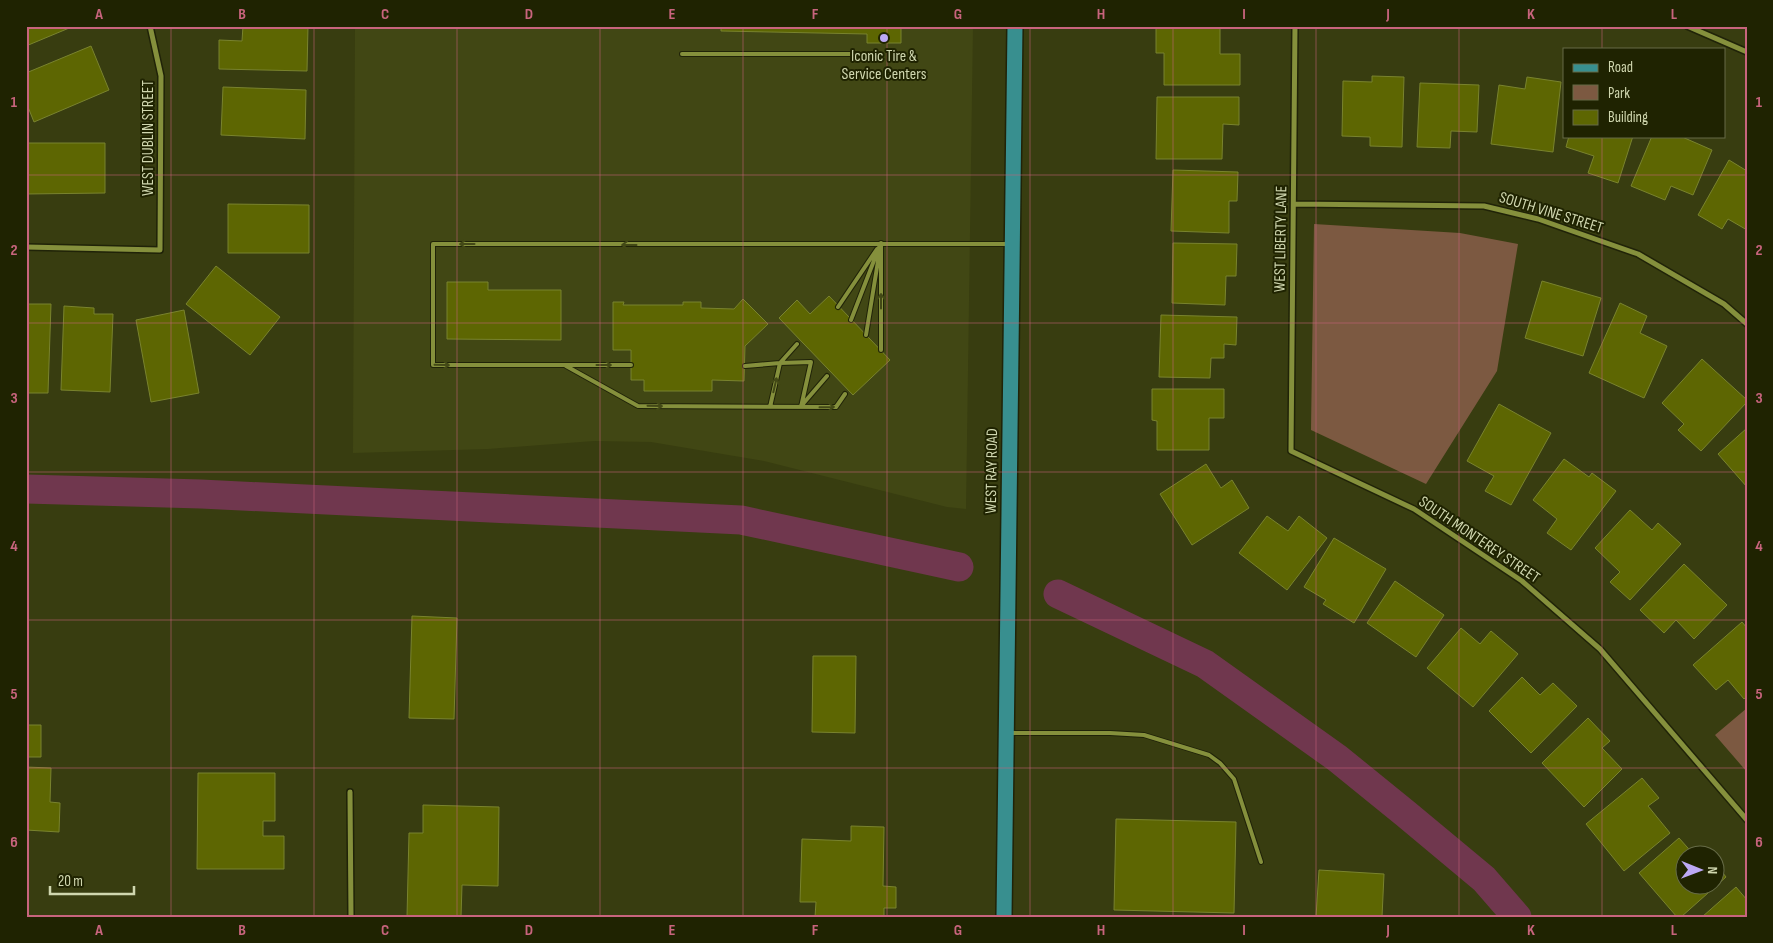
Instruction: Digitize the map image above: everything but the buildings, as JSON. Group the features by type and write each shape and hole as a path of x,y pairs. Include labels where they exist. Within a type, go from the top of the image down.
{"main road":[{"name":"WEST RAY ROAD","path":"1004,917 1015,26"}],"street":[{"name":"WEST DUBLIN STREET","path":"26,246 160,250 161,76 150,26"},
{"name":"WEST LIBERTY LANE","path":"1291,451 1295,26"},
{"path":"1686,26 1747,52"},
{"name":"SOUTH VINE STREET","path":"1294,204 1484,206 1538,219 1638,254 1724,304 1747,324"},
{"name":"SOUTH MONTEREY STREET","path":"1291,451 1414,509 1522,581 1600,649 1747,820"},
{"path":"350,792 351,917"}],"lane":[{"path":"682,54 858,54"},
{"path":"838,306 881,243"},
{"path":"852,320 881,243"},
{"path":"866,335 881,243"},
{"path":"881,243 881,350"},
{"path":"631,365 433,365 434,244 1013,244"},
{"path":"770,407 780,363 797,344"},
{"path":"745,366 811,362 801,407"},
{"path":"564,365 638,406 836,407 845,394"},
{"path":"801,407 827,376"},
{"path":"1006,732 1144,735 1209,755 1220,763 1234,779 1261,862"}],"shaded area":[{"path":"355,26 973,26 966,509 947,507 764,461 651,442 594,441 488,449 353,453"}],"green space":[{"path":"1314,224 1460,233 1518,244 1497,371 1426,484 1311,430"},
{"path":"1747,708 1747,772 1715,735"}],"waterway":[{"path":"26,489 201,494 741,520 959,567"},
{"path":"1058,594 1205,664 1337,758 1484,879 1517,917"}],"place":[{"name":"Iconic Tire & Service Centers","path":"884,38"}]}
